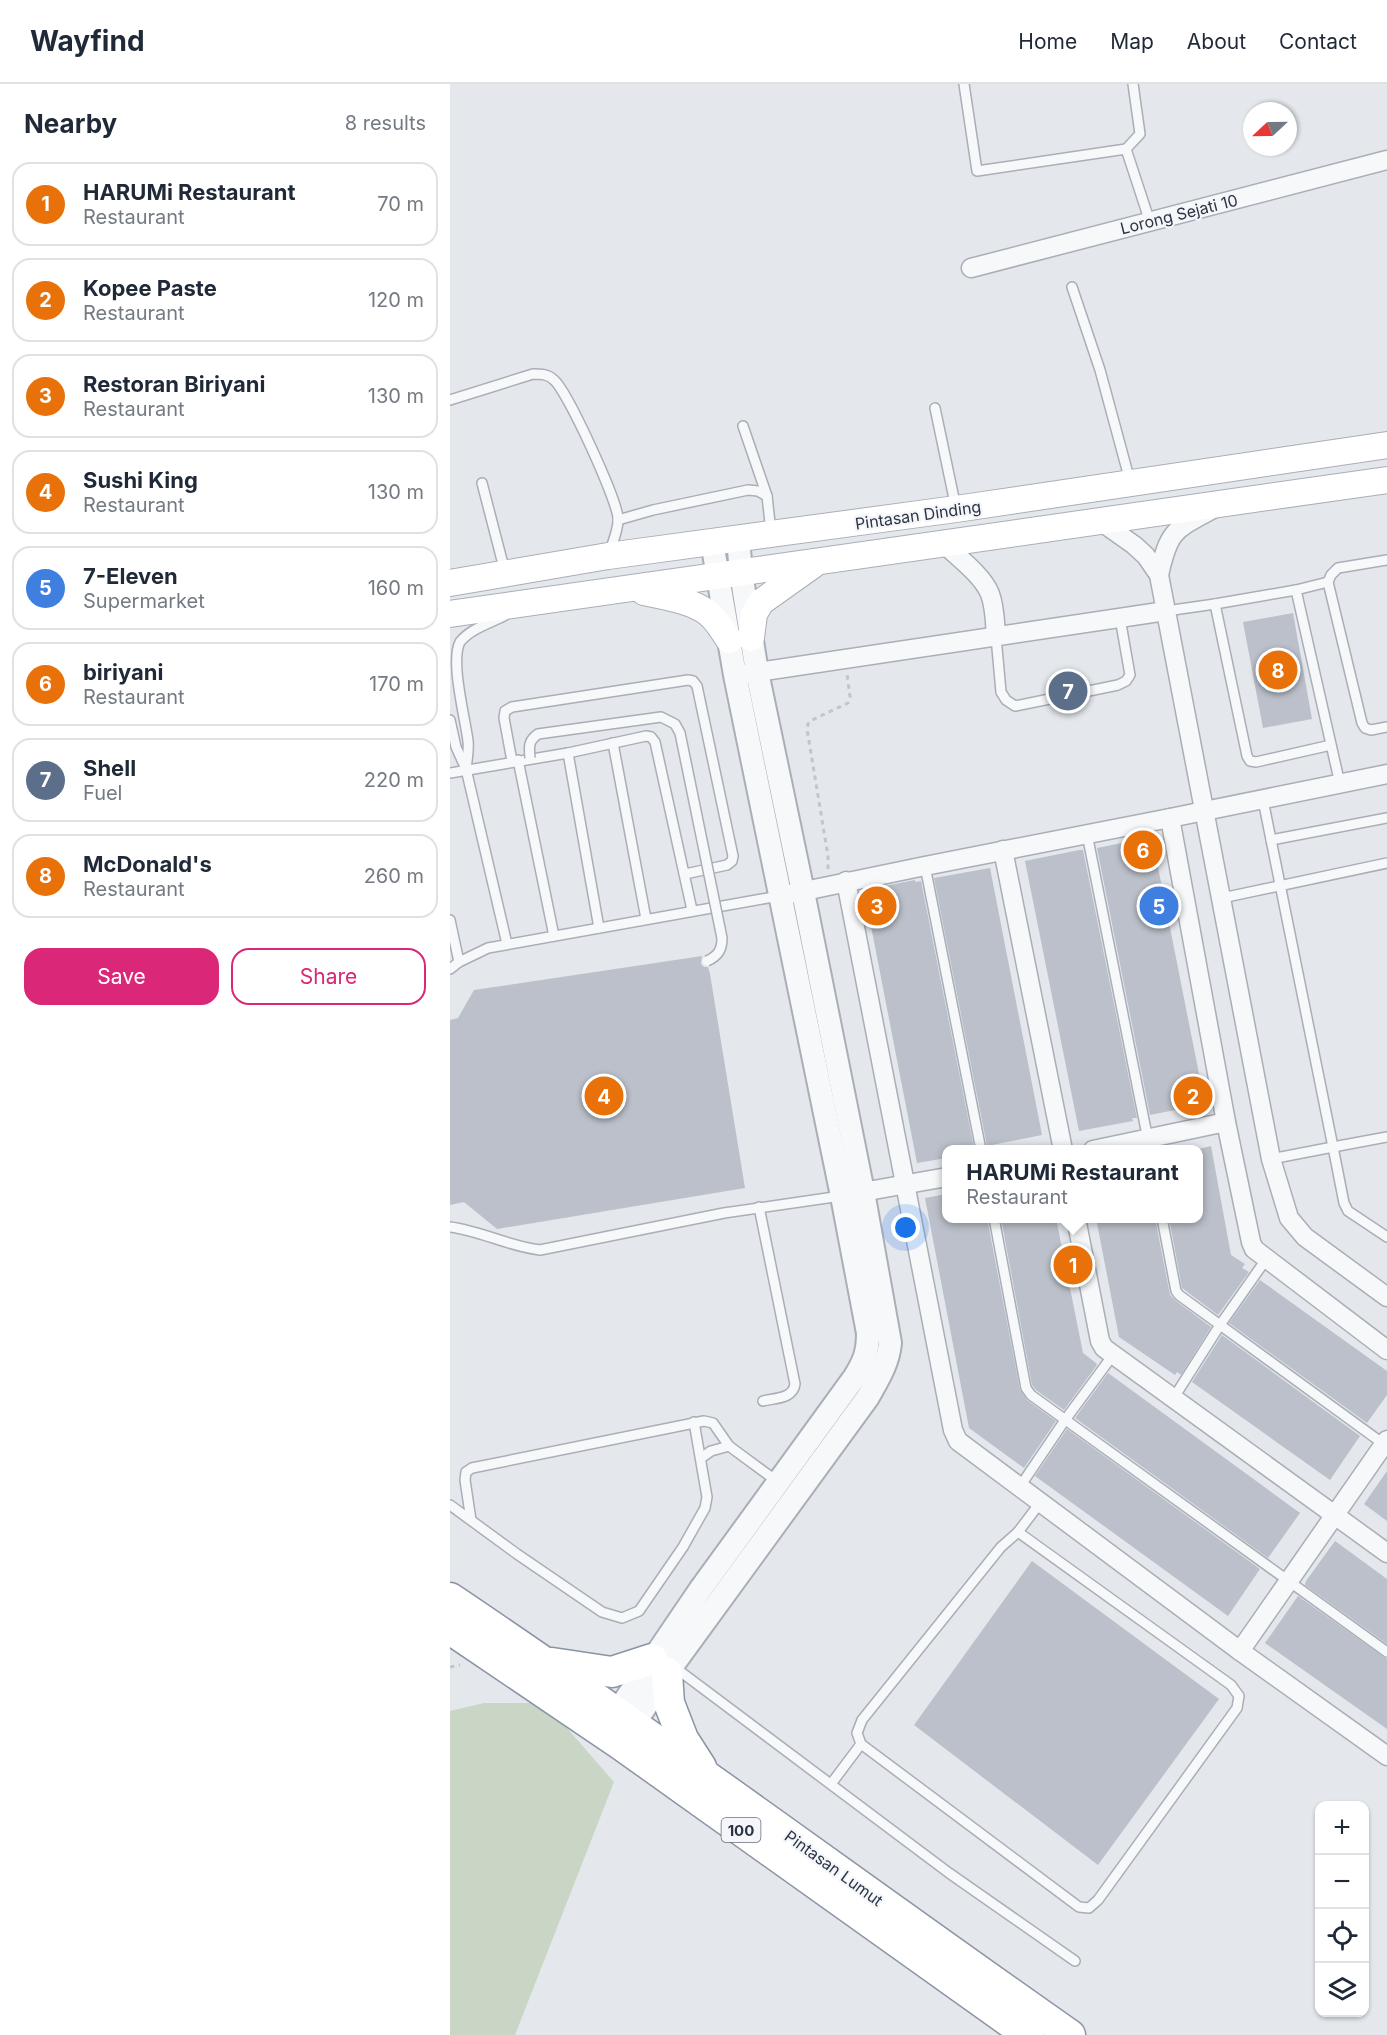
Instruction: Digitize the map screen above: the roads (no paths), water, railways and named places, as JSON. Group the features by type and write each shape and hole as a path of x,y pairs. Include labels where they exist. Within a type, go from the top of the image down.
{"highway":[{"name":"Pintasan Lumut","path":"450,1598 543,1661 619,1728 1028,2035"},
{"name":"Pintasan Lumut","path":"450,1629 708,1778 1070,2035"},
{"path":"543,1661 612,1672 662,1663 669,1703 675,1719 683,1739 708,1778"}],"main road":[{"name":"Pintasan Dinding","path":"450,584 608,556 956,509 1387,445"},
{"name":"Pintasan Dinding","path":"450,614 1387,480"},
{"path":"633,589 686,602 708,613 740,639 761,602 818,561"}],"street":[{"name":"Lorong Sejati 10","path":"971,268 1387,160"},
{"path":"1158,575 1169,539 1182,526 1226,503"},
{"path":"1100,521 1140,550 1158,575 1271,1159 1289,1218 1305,1237 1387,1297"},
{"path":"729,575 738,538"},
{"path":"619,1728 662,1663 786,1488 867,1355 868,1333 853,1194 803,892 757,672 740,639 729,575 711,542"},
{"path":"944,543 982,580 989,591 996,637"},
{"path":"735,675 1166,611"},
{"path":"740,639 735,675 780,896 853,1194"},
{"path":"780,896 1387,774"},
{"path":"1170,818 1226,1122 1251,1242 1254,1249 1387,1350"},
{"path":"1003,850 1062,1145"},
{"path":"837,884 906,1184 953,1430 958,1441 1387,1756"},
{"path":"1148,1144 1226,1122"},
{"path":"853,1194 942,1178"},
{"path":"1078,1223 1100,1341 1104,1348 1387,1553"},
{"path":"1240,1650 1386,1444"}],"lane":[{"path":"964,84 977,171 1126,149 1140,134 1133,84"},
{"path":"1126,149 1150,222"},
{"path":"1072,288 1100,370 1130,484"},
{"path":"450,400 533,374 543,374 554,379 563,391 583,430 615,504 618,520 608,556"},
{"path":"935,408 956,509"},
{"path":"743,426 767,496 771,534"},
{"path":"482,483 506,575"},
{"path":"618,520 653,510 748,490 758,491 767,496"},
{"path":"1387,560 1338,568 1331,574 1328,582 1362,723 1365,729 1371,730 1387,727"},
{"path":"1166,611 1296,590 1328,582"},
{"path":"1296,590 1340,784"},
{"path":"466,770 468,743 453,666 455,651 459,642 469,634 530,603"},
{"path":"1215,604 1247,756 1250,761 1256,762 1331,746"},
{"path":"996,637 1001,692 1006,700 1015,705 1118,685 1126,681 1130,675 1120,618"},
{"path":"554,936 504,718 505,711 512,707 687,680 693,681 697,686 733,856 728,865 685,874"},
{"path":"530,758 531,739 538,734 661,717 675,724 680,733 722,938 722,948 716,957 707,961"},
{"path":"450,720 456,747 466,770 507,944"},
{"path":"450,773 515,760 568,753 646,736 651,737 655,742 692,910"},
{"path":"613,743 646,919"},
{"path":"568,753 599,928"},
{"path":"1263,800 1344,1203 1348,1211 1387,1238"},
{"path":"1271,840 1387,818"},
{"path":"1087,834 1148,1144"},
{"path":"1222,898 1387,863"},
{"path":"925,866 980,1145"},
{"path":"450,969 488,948 780,896"},
{"path":"450,921 459,962"},
{"path":"1271,1159 1387,1137"},
{"path":"450,1227 471,1230 520,1248 540,1250 759,1207 853,1194"},
{"path":"759,1207 795,1384 794,1391 789,1395 763,1401"},
{"path":"995,1223 1026,1388 1031,1395 1387,1652"},
{"path":"1163,1223 1176,1291 1179,1295 1386,1444"},
{"path":"1173,1399 1220,1325 1267,1258"},
{"path":"1020,1488 1065,1420 1113,1356"},
{"path":"471,1520 465,1480 466,1472 472,1468 602,1443 694,1422 713,1423 729,1446 786,1488"},
{"path":"450,1505 602,1612 622,1618 639,1611 683,1547 705,1508 707,1497 694,1422"},
{"path":"701,1458 711,1451 729,1446"},
{"path":"1018,1532 1231,1685 1239,1696 1237,1707 1098,1900 1089,1908 1079,1907 861,1744 857,1733 862,1720 1001,1547 1018,1532 1040,1503"},
{"path":"662,1663 831,1784 949,1873 1076,1961"},
{"path":"831,1784 861,1744"}],"place":[{"name":"McDonald's","path":"1278,670"},
{"name":"Shell","path":"1068,691"},
{"name":"biriyani","path":"1143,850"},
{"name":"Restoran Biriyani","path":"877,906"},
{"name":"7-Eleven","path":"1159,906"},
{"name":"Sushi King","path":"604,1096"},
{"name":"Kopee Paste","path":"1193,1096"},
{"name":"HARUMi Restaurant","path":"1073,1265"}]}
